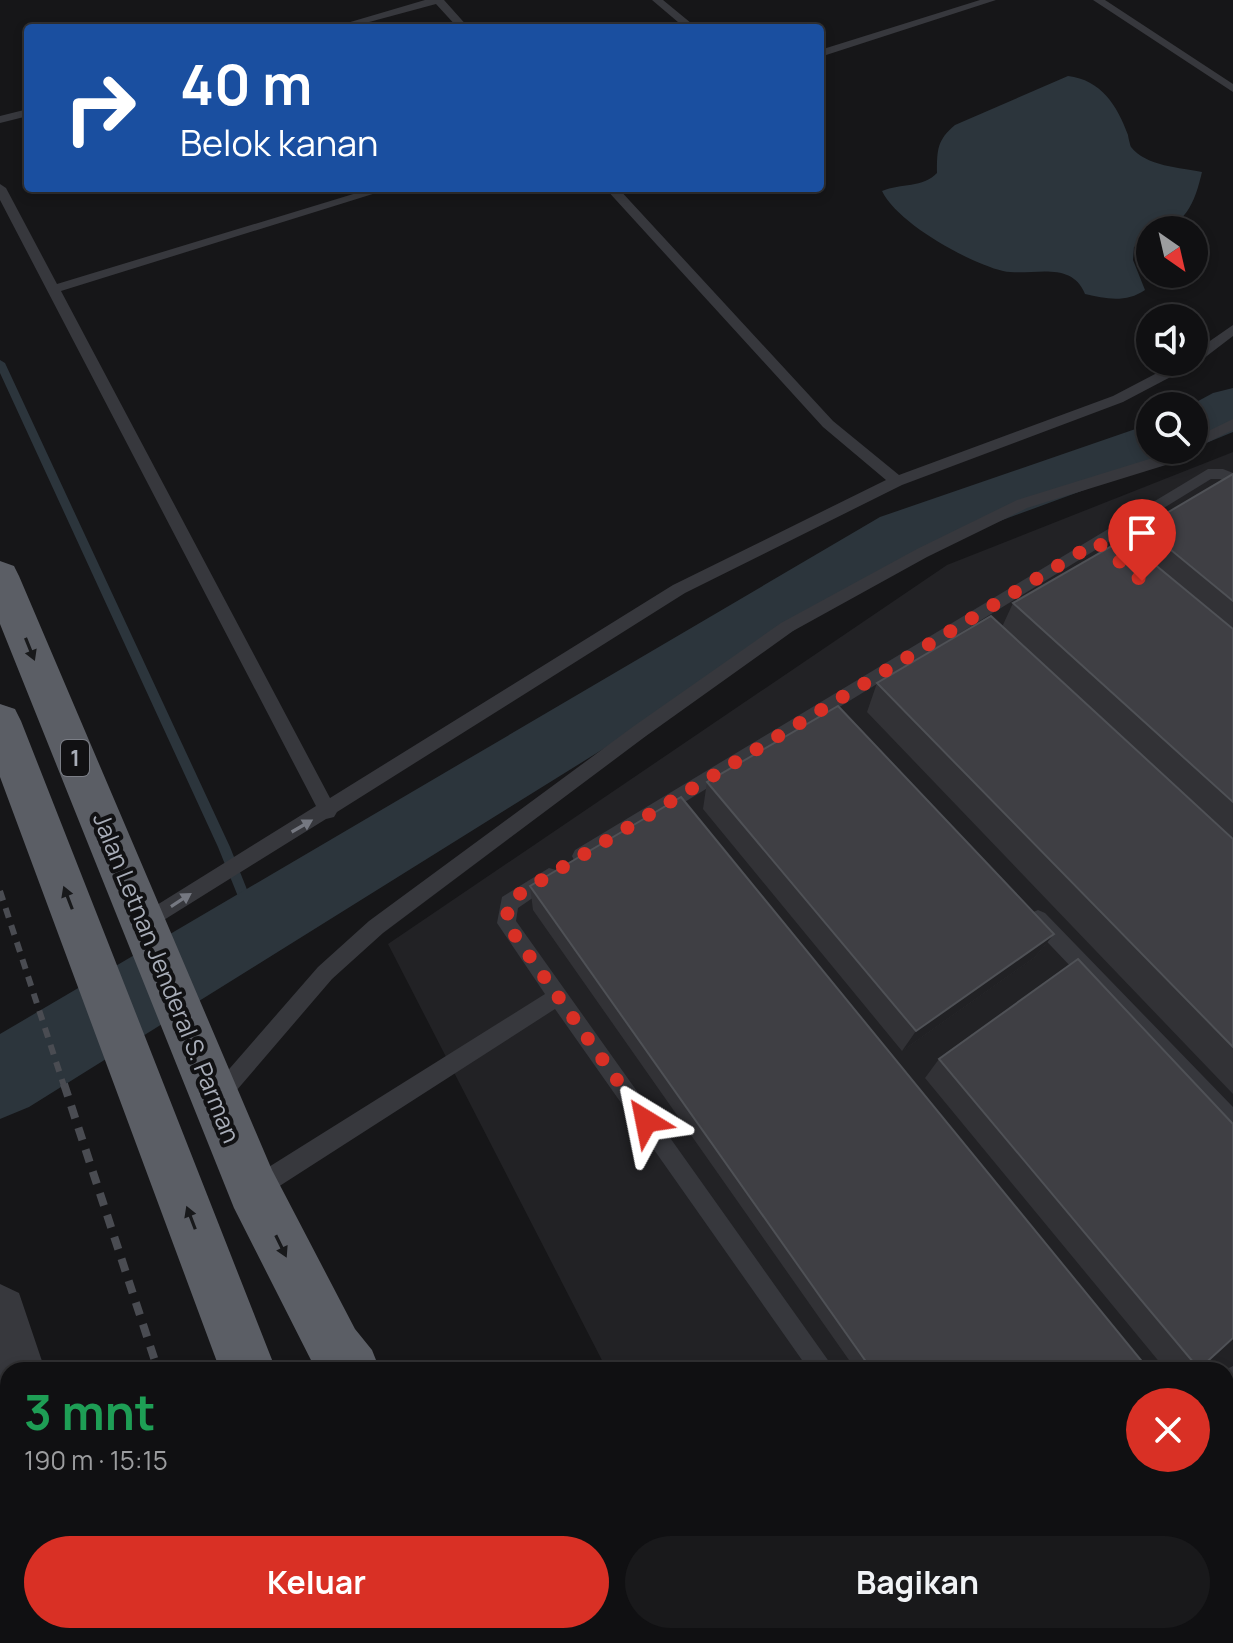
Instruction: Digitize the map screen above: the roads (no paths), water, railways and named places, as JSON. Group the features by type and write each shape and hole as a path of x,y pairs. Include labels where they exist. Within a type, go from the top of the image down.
{"highway":[{"name":"Jalan Letnan Jenderal S. Parman","path":"0,576 253,1189 335,1349 346,1362"},
{"path":"0,721 128,1049 245,1362"}],"street":[{"path":"0,1312 15,1362"}],"lane":[{"path":"350,24 438,0 460,24"},
{"path":"657,0 687,24"},
{"path":"824,53 991,0"},
{"path":"1098,0 1233,89"},
{"path":"0,120 24,113"},
{"path":"0,188 328,812"},
{"path":"53,289 373,192"},
{"path":"615,192 828,424 897,481"},
{"path":"1208,348 1233,329"},
{"path":"146,932 219,875 328,812 679,589 897,481 1118,399 1162,376"},
{"path":"1208,437 1233,424"},
{"path":"215,1100 325,973 376,927 640,731 787,627 922,553 1022,504 1151,464"},
{"path":"817,1362 506,923 509,903 522,892 681,804 1103,547 1208,474 1223,474 1233,480"},
{"path":"1027,907 1233,1122"},
{"path":"253,1189 558,996"}],"waterway":[{"path":"0,363 224,847 256,927"},
{"path":"1208,420 1233,407"},
{"path":"0,1079 902,533 1136,449"}],"railway":[{"path":"0,891 64,1086"},
{"path":"64,1084 155,1362"}]}
